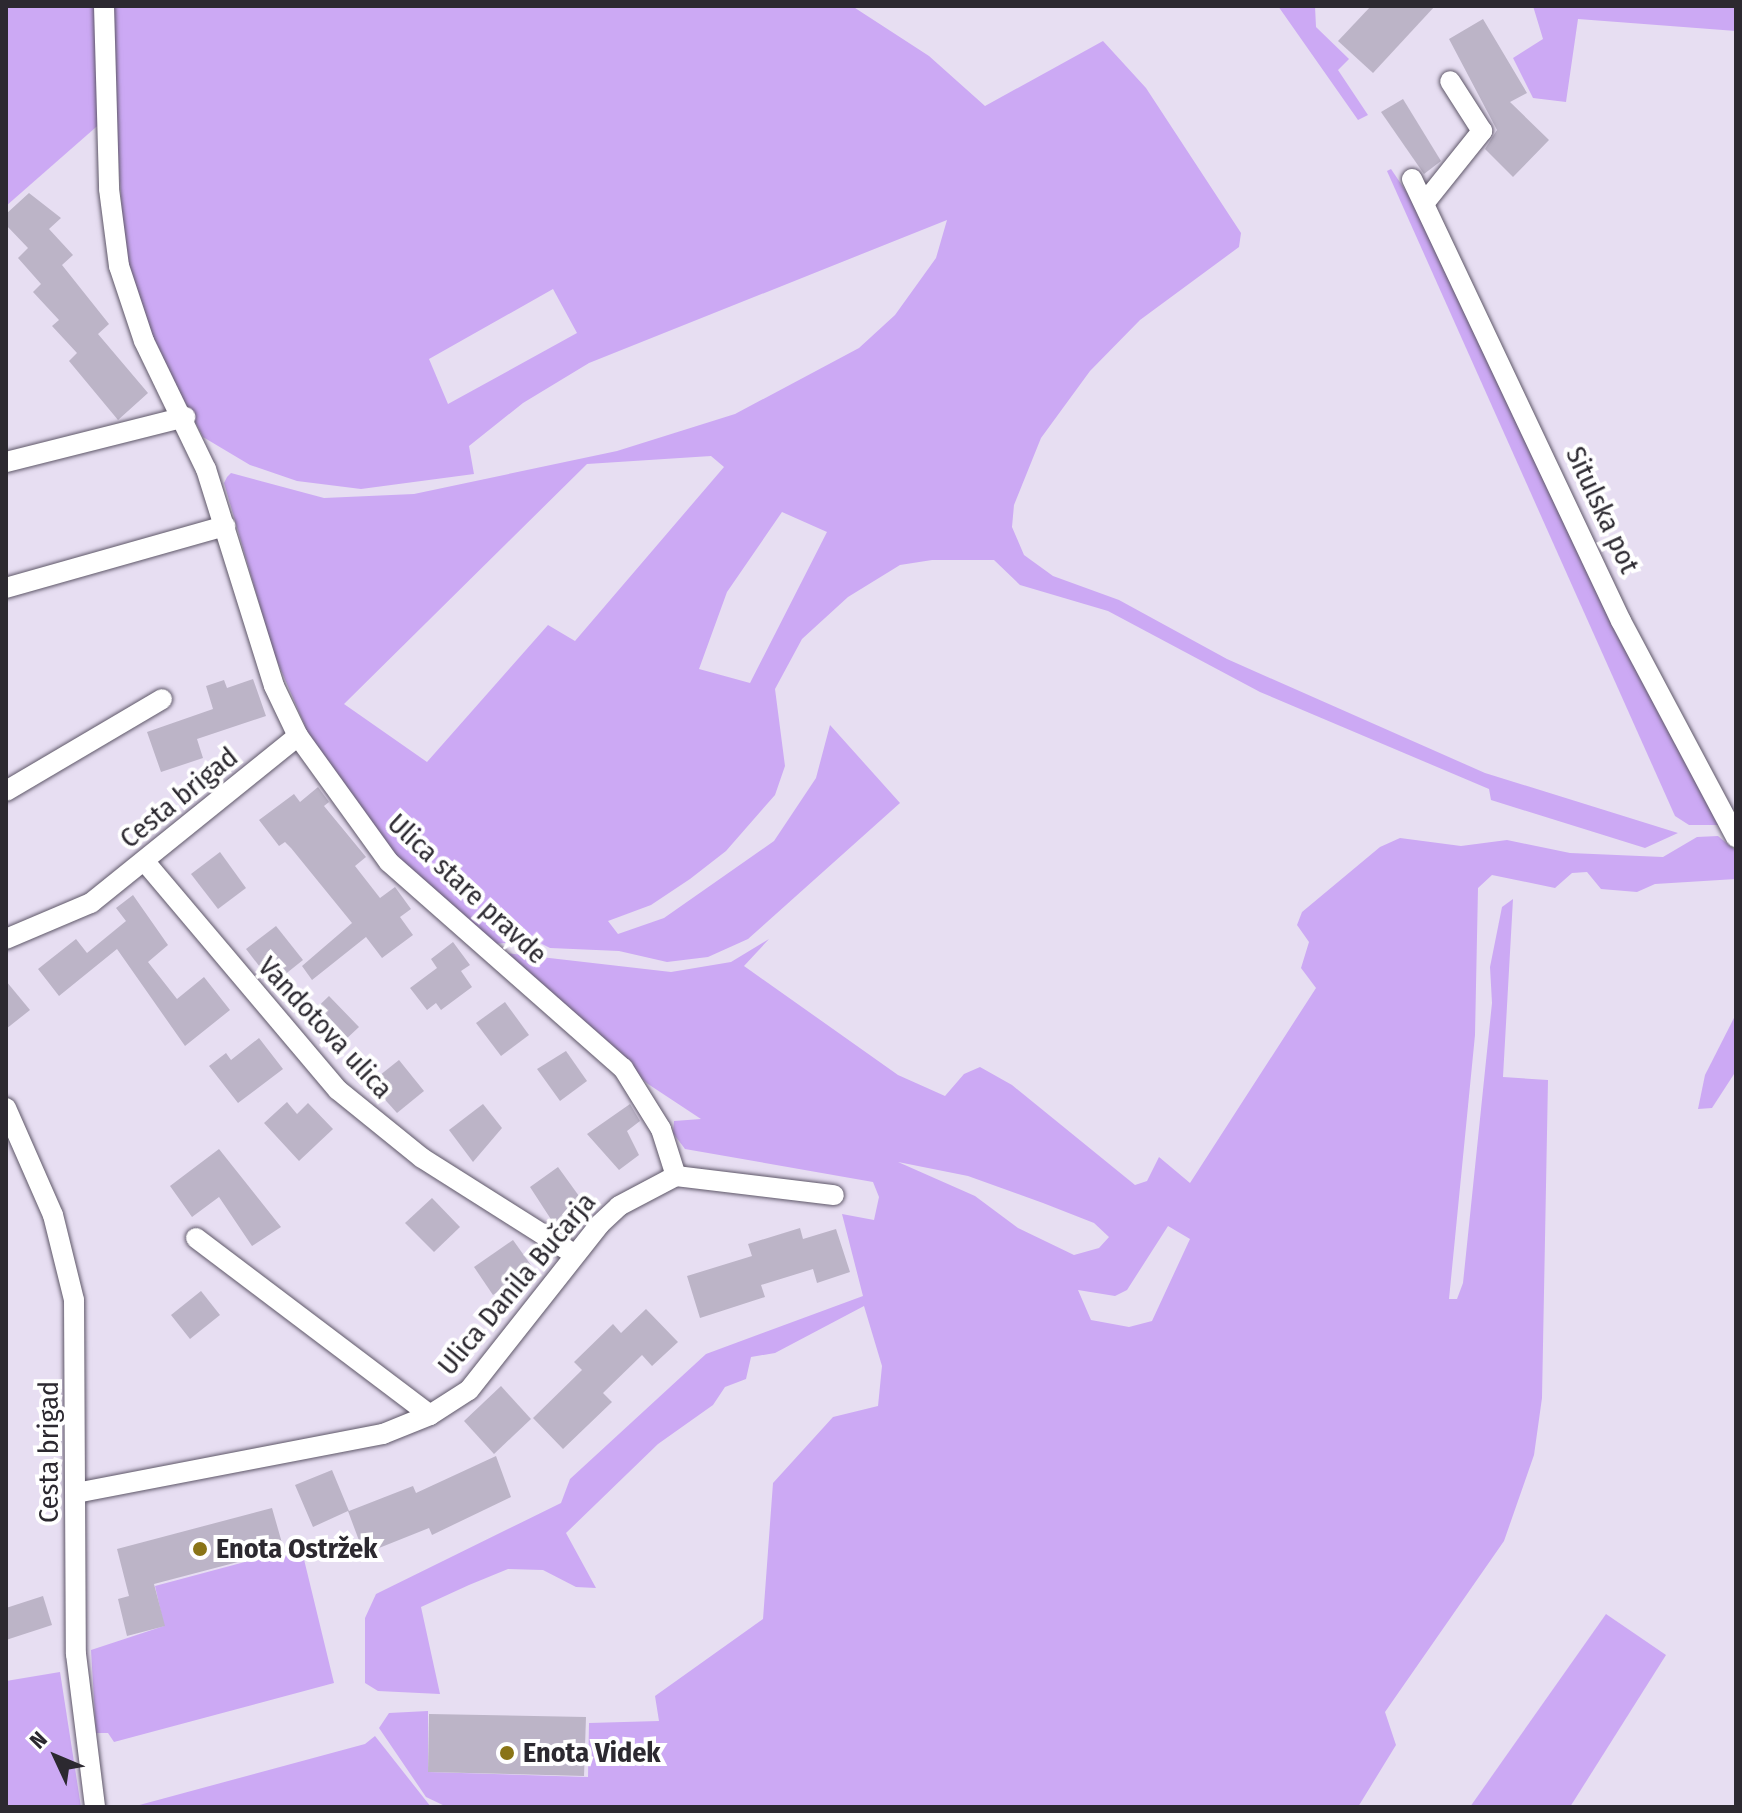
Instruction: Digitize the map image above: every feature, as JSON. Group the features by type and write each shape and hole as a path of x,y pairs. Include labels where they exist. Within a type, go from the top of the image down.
{"street":[{"name":"Ulica stare pravde","path":"104,6 107,141 119,266 144,341 185,417 225,526 274,686 298,736 389,862 623,1068 661,1129 676,1176"},
{"path":"1426,201 1482,131 1450,81"},
{"name":"Situlska pot","path":"1412,179 1426,201 1621,621 1736,837"},
{"path":"6,462 185,417"},
{"path":"6,588 225,526"},
{"path":"6,791 162,699"},
{"name":"Cesta brigad","path":"6,939 91,903 146,863 298,736"},
{"name":"Vandotova ulica","path":"146,863 338,1090 422,1158 572,1253"},
{"name":"Cesta brigad","path":"6,1108 53,1215 74,1300 76,1654 95,1807"},
{"path":"676,1176 834,1195"},
{"name":"Ulica Danila Bučarja","path":"76,1493 383,1434 430,1415 469,1390 572,1253 619,1206 676,1176"},
{"path":"196,1238 430,1415"}],"shaded area":[{"path":"6,6 98,6 103,121 6,206"},
{"path":"108,6 852,6 929,56 985,106 1103,41 1146,88 1241,233 1239,247 1140,320 1090,371 1041,438 1014,505 1012,527 1024,555 1053,576 1119,600 1227,659 1485,773 1678,833 1645,848 1491,800 1489,789 1260,692 1108,611 1020,585 994,560 932,560 900,565 848,597 802,639 775,689 785,766 775,795 726,851 690,879 651,905 608,921 618,934 664,918 774,841 816,778 830,725 900,803 748,939 708,957 667,962 619,951 550,948 534,940 494,944 389,854 309,735 274,654 224,483 227,477 231,473 324,498 414,494 617,451 735,414 859,348 895,315 936,258 947,220 589,363 523,403 469,446 474,474 361,489 297,481 250,465 203,437 157,348 126,269","holes":["553,289 577,333 448,404 429,359","711,456 724,467 575,641 548,625 427,762 344,704 587,464","782,512 827,532 750,683 699,669 727,592"]},
{"path":"1278,6 1315,6 1316,27 1349,59 1338,70 1368,115 1358,120"},
{"path":"1533,6 1736,6 1736,31 1578,19 1566,102 1533,98 1513,58 1543,39"},
{"path":"1391,169 1416,206 1719,825 1689,825 1675,816 1387,171"},
{"path":"1718,836 1736,851 1736,879 1655,884 1637,892 1601,889 1587,872 1572,873 1555,888 1492,875 1478,888 1475,1035 1449,1299 1457,1299 1463,1283 1492,1003 1490,967 1502,907 1513,899 1503,1077 1548,1080 1542,1398 1534,1455 1504,1541 1385,1712 1396,1745 1358,1807 447,1807 426,1797 379,1728 389,1713 428,1711 428,1772 588,1777 589,1723 659,1721 655,1696 763,1619 773,1483 833,1417 878,1406 882,1366 864,1306 775,1353 751,1357 746,1379 725,1387 713,1405 658,1444 566,1533 596,1588 576,1587 543,1570 508,1569 469,1585 421,1607 440,1694 378,1691 365,1683 365,1618 376,1594 561,1503 570,1479 706,1354 863,1296 842,1214 874,1220 879,1197 873,1182 685,1149 673,1133 674,1121 701,1119 648,1084 505,953 671,972 731,962 769,939 744,966 898,1075 945,1096 964,1074 980,1067 1012,1085 1135,1185 1147,1181 1159,1157 1190,1183 1316,988 1301,968 1309,942 1297,925 1302,912 1380,847 1400,838 1461,846 1507,840 1570,853 1663,857 1697,837","holes":["898,1162 968,1176 1094,1223 1109,1237 1099,1248 1074,1255 1018,1228 975,1196","1168,1226 1190,1239 1152,1321 1129,1327 1091,1320 1078,1290 1115,1296 1127,1290"]},
{"path":"1736,1014 1736,1071 1712,1108 1698,1109 1705,1075"},
{"path":"301,1547 334,1683 114,1742 108,1733 96,1733 91,1650 164,1626 155,1586"},
{"path":"1606,1614 1666,1655 1570,1807 1470,1807"},
{"path":"60,1672 81,1807 6,1807 6,1681"},
{"path":"375,1736 431,1807 132,1807 365,1744"}],"building":[{"path":"1371,6 1435,6 1373,73 1338,41"},
{"path":"1483,19 1527,93 1510,102 1549,140 1513,177 1485,149 1497,130 1449,39"},
{"path":"1403,99 1441,161 1424,174 1381,112"},
{"path":"29,193 61,218 49,229 73,255 62,265 109,324 98,334 148,393 118,420 69,361 77,353 52,326 59,320 33,292 41,284 18,258 28,248 6,225 6,214"},
{"path":"253,679 266,716 197,739 203,758 161,772 147,732 213,709 206,686 224,680 227,688"},
{"path":"318,787 329,802 324,806 366,857 355,866 380,898 395,887 411,909 400,917 413,935 382,958 366,937 312,980 302,966 352,923 291,848 285,842 279,846 259,820 294,794 300,802"},
{"path":"220,852 246,888 218,909 191,874"},
{"path":"133,895 168,945 148,962 177,999 204,977 230,1010 185,1046 117,949 59,996 38,969 76,939 87,953 126,921 116,908"},
{"path":"276,926 303,960 273,984 246,949"},
{"path":"453,942 470,965 461,971 472,987 441,1010 436,1003 427,1010 410,988 437,968 431,959"},
{"path":"6,981 30,1010 6,1029"},
{"path":"329,996 359,1027 344,1041 334,1030 322,1039 304,1020"},
{"path":"505,1002 529,1035 501,1056 476,1023"},
{"path":"259,1038 283,1069 238,1103 209,1066 226,1053 231,1060"},
{"path":"566,1051 587,1081 560,1101 537,1069"},
{"path":"399,1060 424,1091 397,1113 370,1083"},
{"path":"287,1102 297,1114 308,1103 333,1129 299,1161 264,1123"},
{"path":"483,1104 502,1128 473,1162 449,1130"},
{"path":"630,1104 640,1121 627,1131 639,1155 619,1170 587,1134"},
{"path":"219,1149 281,1227 252,1246 219,1197 192,1217 170,1186"},
{"path":"558,1167 592,1214 578,1226 569,1213 554,1224 530,1187"},
{"path":"432,1198 460,1227 434,1252 405,1223"},
{"path":"800,1228 803,1239 836,1229 850,1272 817,1283 813,1269 761,1285 765,1297 700,1318 687,1276 752,1256 748,1244"},
{"path":"513,1240 533,1268 493,1295 474,1267"},
{"path":"201,1291 220,1315 190,1339 171,1315"},
{"path":"646,1309 678,1342 652,1366 642,1355 603,1393 612,1402 563,1449 533,1418 582,1370 574,1362 613,1324 621,1333"},
{"path":"501,1386 531,1419 494,1454 464,1421"},
{"path":"496,1456 511,1497 432,1535 429,1528 364,1554 348,1511 313,1527 295,1485 332,1470 349,1511 413,1486 416,1493"},
{"name":"Enota Ostržek","path":"272,1508 284,1550 154,1584 165,1626 127,1636 118,1599 129,1596 117,1549"},
{"path":"43,1596 52,1625 6,1640 6,1608"},
{"name":"Enota Videk","path":"429,1714 586,1717 584,1776 428,1772"}],"place":[{"name":"Enota Ostržek","path":"200,1549"},
{"name":"Enota Videk","path":"507,1753"}]}
